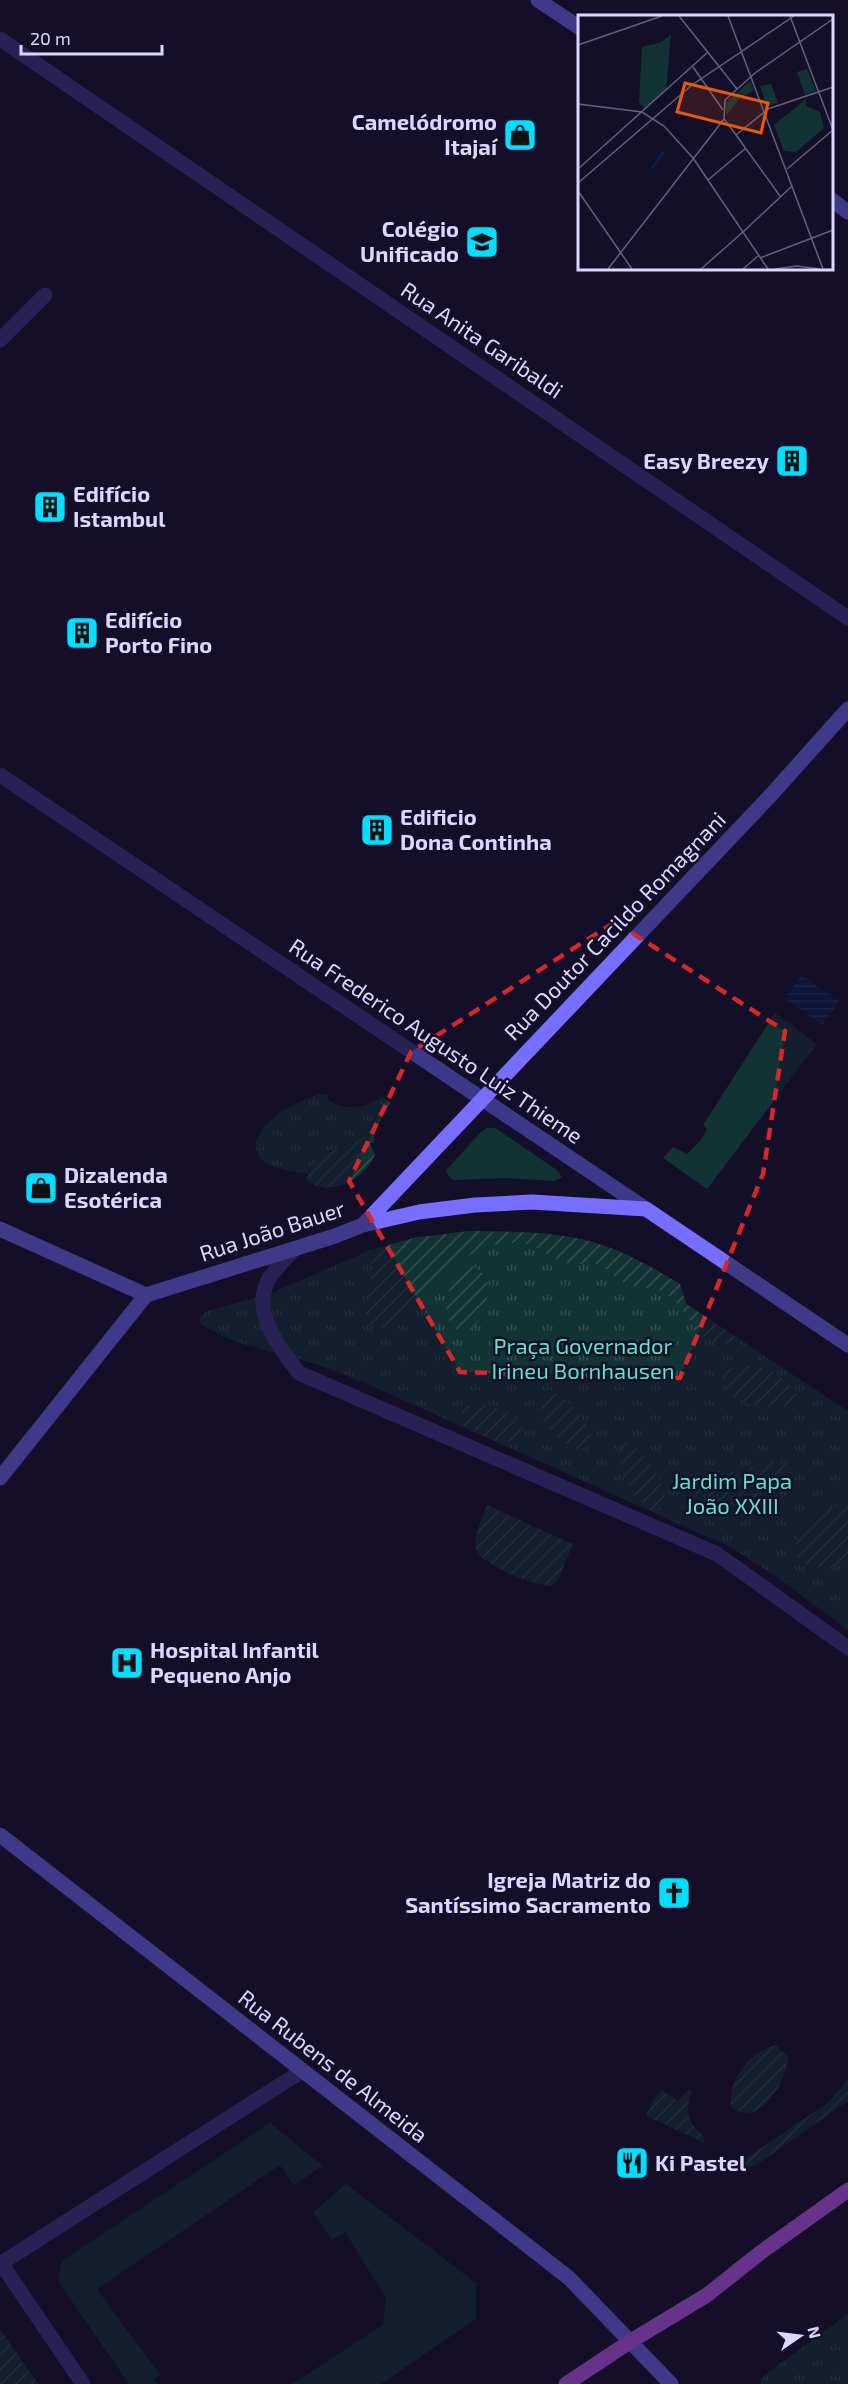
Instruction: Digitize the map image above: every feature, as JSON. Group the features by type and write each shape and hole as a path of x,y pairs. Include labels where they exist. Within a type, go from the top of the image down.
{"main road":[{"path":"538,0 578,27"},
{"path":"833,201 848,212"},
{"name":"Rua Doutor Cacildo Romagnani","path":"363,1225 770,796 848,709"},
{"name":"Rua João Bauer","path":"146,1295 363,1225 419,1212 475,1205 532,1202 646,1209"},
{"name":"Rua Frederico Augusto Luiz Thieme","path":"646,1209 848,1345"},
{"path":"0,1229 146,1295 0,1478"},
{"name":"Rua Rubens de Almeida","path":"0,1835 569,2278 671,2384"},
{"path":"566,2384 707,2295 760,2253 848,2190"}],"street":[{"name":"Rua Anita Garibaldi","path":"0,39 848,618"},
{"path":"0,340 45,295"},
{"name":"Rua Frederico Augusto Luiz Thieme","path":"0,775 646,1209"},
{"path":"294,1249 269,1278 264,1295 265,1314 275,1342 299,1373 717,1554 848,1648"},
{"path":"83,2384 1,2263 302,2071"}],"highlighted area":[{"path":"615,922 785,1031 763,1174 680,1378 460,1372 349,1181 411,1052"}],"green space":[{"path":"775,1013 817,1044 707,1189 663,1158 673,1147 687,1154 700,1141 707,1129 703,1125"},
{"path":"320,1094 328,1094 328,1099 334,1103 348,1107 370,1104 383,1097 390,1103 374,1132 374,1142 348,1143 334,1149 317,1161 308,1173 285,1170 265,1162 258,1155 256,1147 258,1136 267,1124 292,1106"},
{"path":"487,1128 495,1128 557,1170 562,1177 554,1181 506,1178 454,1180 450,1178 446,1171"},
{"path":"358,1141 370,1144 375,1154 371,1163 356,1178 336,1187 316,1185 307,1180 313,1164 319,1158 334,1149"},
{"name":"Praça Governador Irineu Bornhausen","path":"469,1231 527,1232 570,1237 597,1243 634,1258 680,1284 686,1304 848,1411 848,1630 776,1576 730,1547 370,1385 303,1360 227,1338 200,1323 199,1318 207,1311 272,1293 368,1251 414,1238"},
{"path":"469,1231 556,1235 610,1248 646,1264 680,1284 686,1304 741,1340 727,1343 716,1342 706,1337 667,1294 627,1284 597,1264 565,1263 534,1247 519,1243 501,1244 481,1249 464,1259 409,1314 394,1324 376,1329 368,1323 365,1307 373,1268 368,1251 414,1238"},
{"path":"471,1266 482,1272 487,1283 487,1297 478,1322 470,1330 461,1331 452,1325 448,1318 447,1301 452,1283 457,1276"},
{"path":"746,1366 763,1368 784,1379 798,1399 795,1404 774,1407 759,1406 734,1397 724,1386 722,1378 724,1370"},
{"path":"547,1392 568,1402 580,1415 592,1436 588,1447 578,1450 556,1436 550,1429 540,1406 540,1397"},
{"path":"481,1404 510,1413 523,1425 522,1437 501,1444 465,1428 462,1422 462,1410 467,1406"},
{"path":"627,1443 651,1466 663,1488 664,1498 661,1506 652,1511 639,1500 623,1475 619,1448"},
{"name":"Jardim Papa João XXIII","path":"765,1461 776,1461 784,1465 783,1485 775,1500 762,1511 745,1516 728,1516 712,1511 700,1500 693,1484 704,1473 716,1470 742,1471"},
{"path":"848,1502 848,1564 819,1568 800,1560 795,1554 797,1534 819,1513"},
{"path":"487,1505 573,1544 558,1580 551,1586 520,1578 495,1567 478,1553 475,1546 476,1536"},
{"path":"776,2045 788,2057 783,2078 777,2089 762,2107 752,2112 742,2113 732,2108 732,2088 742,2069 758,2053"},
{"path":"848,2078 848,2101 755,2166 730,2169 826,2104"},
{"path":"688,2089 692,2091 688,2103 688,2114 693,2125 702,2134 705,2143 646,2116 652,2101 662,2090 678,2101"},
{"path":"270,2123 323,2166 294,2185 280,2165 97,2289 160,2375 154,2379 157,2384 129,2384 58,2281 62,2261"},
{"path":"346,2184 476,2283 476,2319 381,2384 292,2384 383,2325 386,2298 345,2232 332,2240 313,2212"},
{"path":"848,2314 848,2384 760,2384 761,2379 767,2373"},
{"path":"0,2329 38,2384 0,2384"}],"water":[{"path":"801,975 839,1001 823,1025 785,999"}],"place":[{"name":"Camelódromo Itajaí","path":"520,135"},
{"name":"Colégio Unificado","path":"482,242"},
{"name":"Easy Breezy","path":"792,461"},
{"name":"Edifício Istambul","path":"50,507"},
{"name":"Edifício Porto Fino","path":"82,633"},
{"name":"Edificio Dona Continha","path":"377,830"},
{"name":"Dizalenda Esotérica","path":"41,1188"},
{"name":"Hospital Infantil Pequeno Anjo","path":"127,1663"},
{"name":"Igreja Matriz do Santíssimo Sacramento","path":"674,1893"},
{"name":"Ki Pastel","path":"632,2163"}]}
